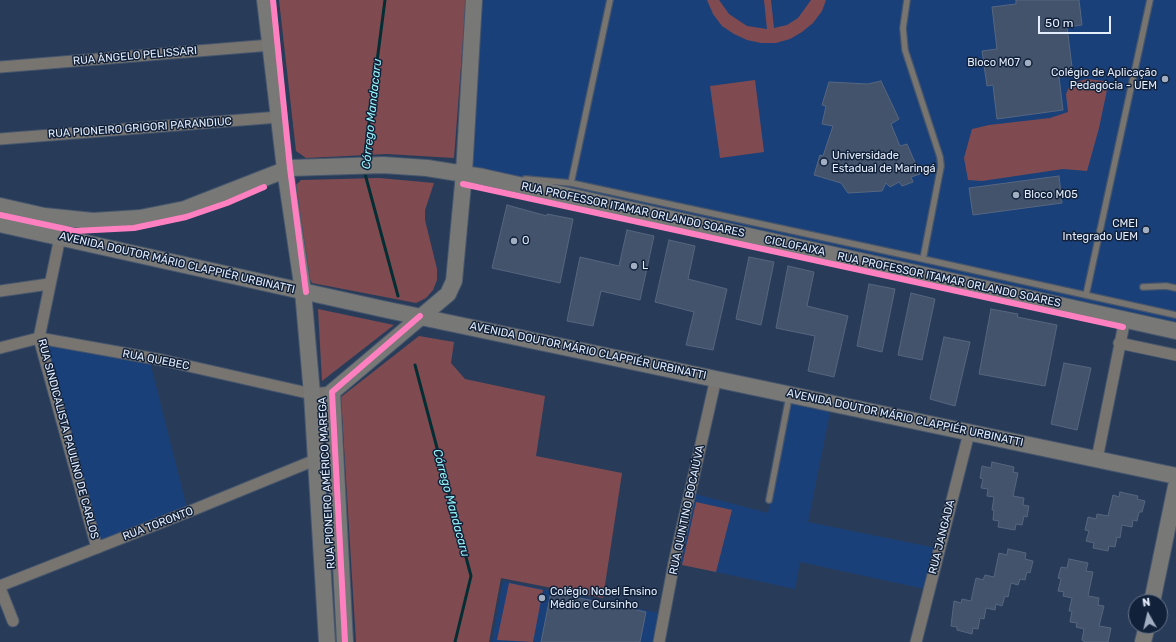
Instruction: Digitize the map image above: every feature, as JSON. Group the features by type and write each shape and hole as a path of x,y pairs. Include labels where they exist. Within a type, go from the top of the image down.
{"main road":[{"name":"RUA PIONEIRO AMÉRICO MAREGA","path":"265,0 285,170 303,291 312,394 326,642"},
{"name":"RUA PIONEIRO AMÉRICO MAREGA","path":"345,642 334,456 332,392 420,316 448,294 454,281 464,173 474,0"},
{"name":"AVENIDA DOUTOR MÁRIO CLAPPIÉR URBINATTI","path":"0,206 44,216 93,221 140,218 185,209 285,170 345,165 383,164 464,173"},
{"name":"RUA PROFESSOR ITAMAR ORLANDO SOARES","path":"464,173 1176,331"},
{"name":"AVENIDA DOUTOR MÁRIO CLAPPIÉR URBINATTI","path":"0,224 303,291 1176,476"},
{"path":"1154,594 1176,486"}],"street":[{"name":"RUA ÂNGELO PELISSARI","path":"0,67 271,45"},
{"name":"RUA PIONEIRO GRIGORI PARANDIUC","path":"0,139 279,117"},
{"name":"RUA SINDICALISTA PAULINO DE CARLOS","path":"60,237 49,284 39,338 97,548"},
{"path":"0,291 49,284"},
{"path":"1097,459 1125,319"},
{"name":"RUA QUEBEC","path":"0,348 39,338 162,360 312,394 332,392"},
{"path":"1119,343 1176,355"},
{"name":"RUA QUINTINO BOCAIÚVA","path":"659,642 676,556 716,378"},
{"name":"RUA JANGADA","path":"916,642 969,433"},
{"name":"RUA TORONTO","path":"0,587 315,460 334,456"},
{"path":"0,587 13,621"}],"lane":[{"path":"571,183 610,0"},
{"path":"907,0 903,28 905,50 940,157 941,166 924,259"},
{"path":"1086,295 1150,0"},
{"path":"483,177 546,180 571,183 1176,315"},
{"path":"1143,287 1166,286 1176,288"},
{"path":"769,500 790,393"}],"shaded area":[{"path":"279,0 466,0 454,158 387,154 306,158 296,151"},
{"name":"Universidade Estadual de Maringá","path":"481,0 1176,0 1176,322 479,170 472,166"},
{"path":"707,0 719,0 729,14 747,26 767,29 764,0 771,0 774,28 787,25 798,18 811,0 826,0 822,11 813,23 802,32 790,39 776,43 761,43 747,40 722,26 713,14"},
{"path":"1087,79 1105,81 1107,90 1099,128 1087,171 1063,169 982,181 968,180 964,158 972,129 989,125 1050,118 1068,112 1066,94 1071,83"},
{"path":"755,80 764,152 720,158 710,86"},
{"path":"379,178 434,183 425,210 425,220 437,269 437,280 433,290 426,298 416,303 312,283 308,275 296,185 301,180"},
{"path":"318,309 394,325 322,381"},
{"path":"419,336 454,342 451,363 465,379 545,396 536,456 622,473 603,598 501,578 489,642 356,642 341,397"},
{"path":"39,338 149,358 188,512 97,548"},
{"path":"791,394 832,402 808,522 936,548 925,589 800,562 795,589 675,563 691,493 768,513"},
{"path":"696,502 732,510 716,572 682,565"},
{"name":"Colégio Nobel Ensino Médio e Cursinho","path":"503,581 664,614 658,642 492,642"},
{"path":"509,583 543,590 533,642 497,640"}],"building":[{"path":"1016,0 1079,0 1082,25 1067,27 1073,75 1059,77 1063,110 997,119 993,85 987,86 982,51 997,49 992,7 1016,4"},
{"path":"881,81 899,119 891,124 900,146 907,144 920,174 911,177 913,182 902,186 899,182 890,187 886,183 882,191 848,193 841,183 814,175 820,155 823,156 833,126 822,124 826,106 822,105 829,82 868,84"},
{"name":"Bloco M05","path":"1059,176 1062,203 973,215 969,188"},
{"path":"507,205 547,216 547,214 573,219 560,283 492,268"},
{"path":"627,230 654,236 640,300 601,291 593,326 567,321 580,257 619,266"},
{"path":"669,240 695,246 688,279 727,289 713,350 686,345 694,312 655,302"},
{"path":"749,257 774,262 761,325 736,319"},
{"path":"788,266 814,272 807,306 848,316 834,377 808,371 815,336 776,328"},
{"path":"869,284 895,289 882,352 857,346"},
{"path":"911,293 935,299 922,360 898,355"},
{"path":"991,309 1018,314 1017,317 1057,325 1045,386 979,374"},
{"path":"944,337 970,342 955,406 930,399"},
{"path":"1064,363 1091,368 1077,430 1051,424"},
{"path":"992,462 1014,467 1013,472 1018,473 1013,496 1024,498 1023,505 1029,506 1027,517 1024,516 1022,525 1016,524 1015,530 998,527 999,521 993,520 994,510 992,510 994,497 987,496 988,489 981,488 983,479 980,478 982,466 991,468"},
{"path":"1120,492 1138,496 1137,499 1145,501 1142,512 1139,512 1137,521 1133,520 1132,527 1122,525 1120,538 1117,537 1115,547 1109,546 1108,551 1093,548 1094,543 1086,541 1089,531 1085,530 1088,517 1096,519 1097,514 1108,516 1113,495 1119,497"},
{"path":"1008,549 1026,553 1025,559 1033,561 1030,573 1027,572 1025,580 1020,579 1018,585 1011,583 1008,597 1005,596 1002,606 996,604 995,610 986,608 984,619 980,618 978,629 973,628 972,634 957,630 957,627 951,626 954,601 961,603 962,599 971,601 976,578 983,580 985,575 994,577 999,553 1007,555"},
{"path":"1069,559 1088,563 1086,571 1093,572 1088,596 1099,598 1098,605 1104,606 1099,626 1111,628 1108,642 1085,642 1082,640 1084,629 1076,627 1077,623 1070,622 1072,611 1069,611 1072,598 1063,596 1064,592 1058,591 1061,579 1058,578 1061,567 1067,568"},
{"path":"551,592 646,612 640,642 541,642"}],"waterway":[{"name":"Córrego Mandacaru","path":"364,161 385,0"},
{"name":"Córrego Mandacaru","path":"364,170 398,296"},
{"name":"Córrego Mandacaru","path":"415,365 471,576 455,642"}],"cycle path":[{"path":"273,0 290,168 306,292"},
{"name":"CICLOFAIXA","path":"463,184 1123,327"},
{"path":"0,215 75,231 134,228 186,217 227,203 264,187"},
{"path":"345,642 332,392 420,316"}],"place":[{"name":"Bloco M07","path":"1028,63"},
{"name":"Colégio de Aplicação Pedagócia - UEM","path":"1165,79"},
{"name":"Universidade Estadual de Maringá","path":"824,162"},
{"name":"Bloco M05","path":"1016,195"},
{"name":"CMEI Integrado UEM","path":"1146,230"},
{"name":"O","path":"514,241"},
{"name":"L","path":"634,266"},
{"name":"Colégio Nobel Ensino Médio e Cursinho","path":"542,598"}]}
